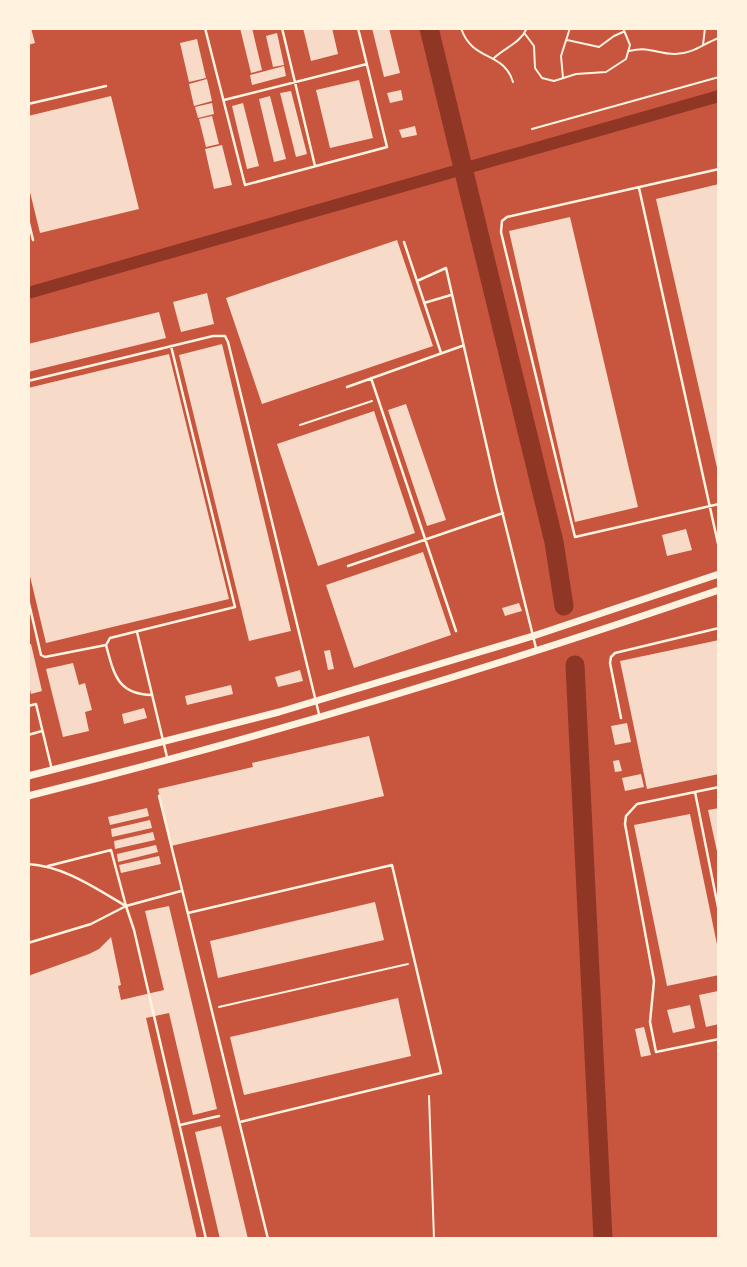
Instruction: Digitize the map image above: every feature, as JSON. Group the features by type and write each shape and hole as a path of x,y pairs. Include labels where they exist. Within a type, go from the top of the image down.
{"main road":[{"path":"28,776 316,701 533,636 719,574"},
{"path":"28,796 320,717 537,651 719,590"}],"lane":[{"path":"205,28 245,185 387,147 358,28"},
{"path":"282,28 315,166"},
{"path":"224,100 367,64"},
{"path":"28,104 106,86"},
{"path":"719,169 507,217 502,221 501,232 575,537 719,504"},
{"path":"639,188 719,548"},
{"path":"28,219 33,240"},
{"path":"404,242 441,354"},
{"path":"417,281 446,268 537,651"},
{"path":"424,303 452,295"},
{"path":"28,381 213,336 225,337 320,717"},
{"path":"152,695 140,695 124,687 113,668 106,645 110,638 235,607 171,346"},
{"path":"347,387 464,346"},
{"path":"371,378 456,631"},
{"path":"348,566 503,513"},
{"path":"28,599 41,654 46,657 106,645"},
{"path":"621,718 610,663 615,653 719,628"},
{"path":"137,632 168,760"},
{"path":"28,706 36,704 52,770"},
{"path":"28,735 43,731"},
{"path":"719,787 637,804 625,816 625,836 654,981 649,1022 656,1052 719,1040"},
{"path":"695,792 719,912"},
{"path":"159,796 268,1239"},
{"path":"46,866 111,850 134,930 206,1239"},
{"path":"28,864 46,866 75,876 126,905"},
{"path":"188,912 393,865 440,1073 240,1122"},
{"path":"28,943 91,924 126,905 183,891"},
{"path":"180,1125 219,1116"}],"path":[{"path":"461,28 464,36 478,52 504,64 510,71 513,82"},
{"path":"493,59 500,51 517,43 527,28"},
{"path":"563,79 561,56 570,28"},
{"path":"702,46 705,28"},
{"path":"525,34 534,46 535,68 542,78 554,81 576,74 606,72 626,59 630,45 624,30 598,47 567,40"},
{"path":"628,51 650,48 674,54 691,51 719,38"},
{"path":"532,129 719,77"},
{"path":"300,425 378,399"},
{"path":"211,1008 415,962"},
{"path":"429,1096 434,1239"}],"building":[{"path":"28,28 31,28 35,43 28,45"},
{"path":"240,28 252,28 262,70 251,73"},
{"path":"303,28 332,28 338,54 311,61"},
{"path":"372,28 389,28 400,73 384,77"},
{"path":"277,33 284,65 273,67 266,36"},
{"path":"197,39 206,78 189,82 180,43"},
{"path":"284,66 286,76 252,85 250,75"},
{"path":"207,79 212,101 194,106 189,84"},
{"path":"359,80 373,138 330,148 316,90"},
{"path":"401,90 403,100 390,103 387,93"},
{"path":"291,91 307,154 296,157 280,93"},
{"path":"111,96 139,209 40,233 28,184 28,116"},
{"path":"270,96 286,159 274,162 259,99"},
{"path":"212,103 214,114 198,118 195,107"},
{"path":"243,103 259,166 247,169 232,106"},
{"path":"212,116 219,144 206,147 199,119"},
{"path":"415,126 417,135 402,138 399,130"},
{"path":"222,145 232,185 214,189 205,149"},
{"path":"719,184 719,472 718,472 656,199"},
{"path":"570,217 638,507 575,522 509,231"},
{"path":"397,240 433,346 262,404 226,298"},
{"path":"207,293 214,324 181,332 173,302"},
{"path":"159,312 166,338 28,372 28,344"},
{"path":"222,344 291,631 249,641 179,355"},
{"path":"169,354 229,599 46,643 28,568 28,388"},
{"path":"406,404 446,520 427,526 388,410"},
{"path":"374,411 415,533 318,566 277,444"},
{"path":"686,529 692,550 667,556 662,535"},
{"path":"423,552 451,635 354,668 326,585"},
{"path":"519,603 522,611 505,616 502,608"},
{"path":"719,640 719,774 647,789 620,661"},
{"path":"28,644 31,644 42,691 31,694 28,680"},
{"path":"330,650 334,669 328,670 324,651"},
{"path":"73,663 79,685 85,683 92,710 85,712 89,731 63,737 46,669"},
{"path":"300,670 303,681 278,687 275,677"},
{"path":"231,685 233,694 187,705 185,696"},
{"path":"144,708 147,718 124,724 122,714"},
{"path":"627,723 631,742 615,745 611,726"},
{"path":"369,736 384,796 171,846 158,789 253,767 252,763"},
{"path":"619,760 622,771 615,772 613,761"},
{"path":"641,774 644,787 625,791 622,778"},
{"path":"147,808 149,816 110,825 108,817"},
{"path":"719,808 719,856 718,856 708,810"},
{"path":"690,814 719,954 719,975 667,986 634,825"},
{"path":"150,820 152,828 112,837 111,829"},
{"path":"153,832 155,840 115,849 114,841"},
{"path":"156,845 158,852 118,862 117,854"},
{"path":"159,856 161,864 121,873 119,865"},
{"path":"375,902 384,940 218,978 210,941"},
{"path":"169,906 217,1109 193,1115 169,1013 146,1018 197,1239 28,1239 28,976 89,954 99,949 111,937 121,985 118,986 121,1000 164,990 145,911"},
{"path":"718,991 719,1024 706,1027 699,995"},
{"path":"398,998 411,1056 244,1095 230,1037"},
{"path":"690,1005 695,1028 673,1033 667,1010"},
{"path":"644,1027 651,1055 641,1057 635,1029"},
{"path":"221,1126 248,1239 220,1239 195,1132"}],"waterway":[{"path":"429,28 554,542 564,606"},
{"path":"28,293 719,96"},
{"path":"575,665 603,1239"}]}
